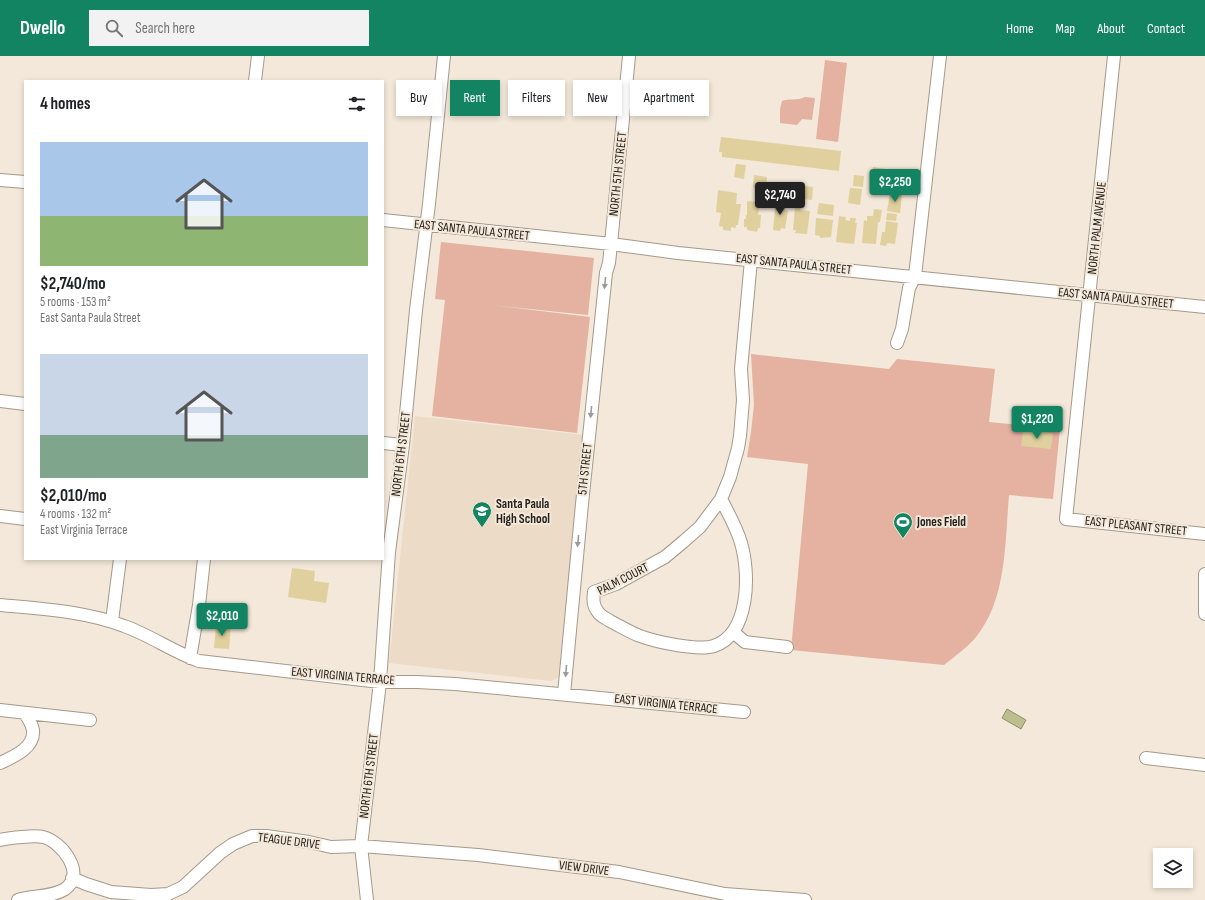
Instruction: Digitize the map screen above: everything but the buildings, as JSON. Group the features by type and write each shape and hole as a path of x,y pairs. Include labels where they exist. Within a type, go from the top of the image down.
{"street":[{"path":"255,80 258,56"},
{"name":"NORTH 6TH STREET","path":"367,900 360,846 380,682 389,552 403,445 416,310 427,225 444,56"},
{"name":"NORTH 5TH STREET","path":"611,244 629,56"},
{"path":"898,343 909,288 915,276 940,56"},
{"name":"NORTH PALM AVENUE","path":"1066,519 1114,56"},
{"path":"0,180 24,182"},
{"name":"EAST SANTA PAULA STREET","path":"384,220 1205,307"},
{"name":"5TH STREET","path":"564,694 605,279 611,244"},
{"name":"PALM COURT","path":"721,499 741,543 746,576 743,603 737,625 733,632 724,641 715,646 703,648 678,645 639,636 598,613 592,601 594,592 616,584 665,557 700,527 721,499 730,477 740,436 743,400 741,369 751,260"},
{"path":"0,401 24,404"},
{"path":"384,443 403,445"},
{"path":"0,516 24,519"},
{"name":"EAST PLEASANT STREET","path":"1066,519 1205,534"},
{"path":"112,622 120,560"},
{"path":"190,658 199,605 204,560"},
{"path":"1205,574 1205,614"},
{"name":"EAST VIRGINIA TERRACE","path":"0,605 62,611 112,622 145,635 176,652 199,661 380,682 417,682 564,694 744,712"},
{"path":"733,632 744,642 787,647"},
{"path":"0,710 90,720"},
{"path":"0,763 17,754 30,744 33,732 32,725 25,713"},
{"path":"1146,758 1205,764"},
{"path":"0,840 13,837 43,836 60,848 70,861 73,871 72,878 67,888 58,893 18,900"},
{"name":"TEAGUE DRIVE","path":"72,878 111,892 160,896 183,887 220,852 233,844 252,836 266,836 302,841 331,848 360,846"},
{"name":"VIEW DRIVE","path":"360,846 478,855 618,872 725,894 805,900"}],"shaded area":[{"path":"825,60 847,63 838,142 816,139"},
{"path":"805,97 815,98 812,120 802,119 797,125 780,123 780,109 782,101"},
{"path":"441,242 594,258 588,315 491,305 590,317 577,433 432,416 445,300 435,299"},
{"name":"Jones Field","path":"751,354 889,369 897,359 995,369 989,422 1060,429 1053,499 1009,495 1003,569 994,605 986,622 976,637 944,665 791,650 808,464 747,457 754,405"},
{"path":"415,416 585,435 559,677 551,681 389,663"},
{"path":"1007,709 1026,720 1021,729 1002,718"}],"place":[{"name":"Santa Paula High School","path":"482,528"},
{"name":"Jones Field","path":"903,539"}]}
